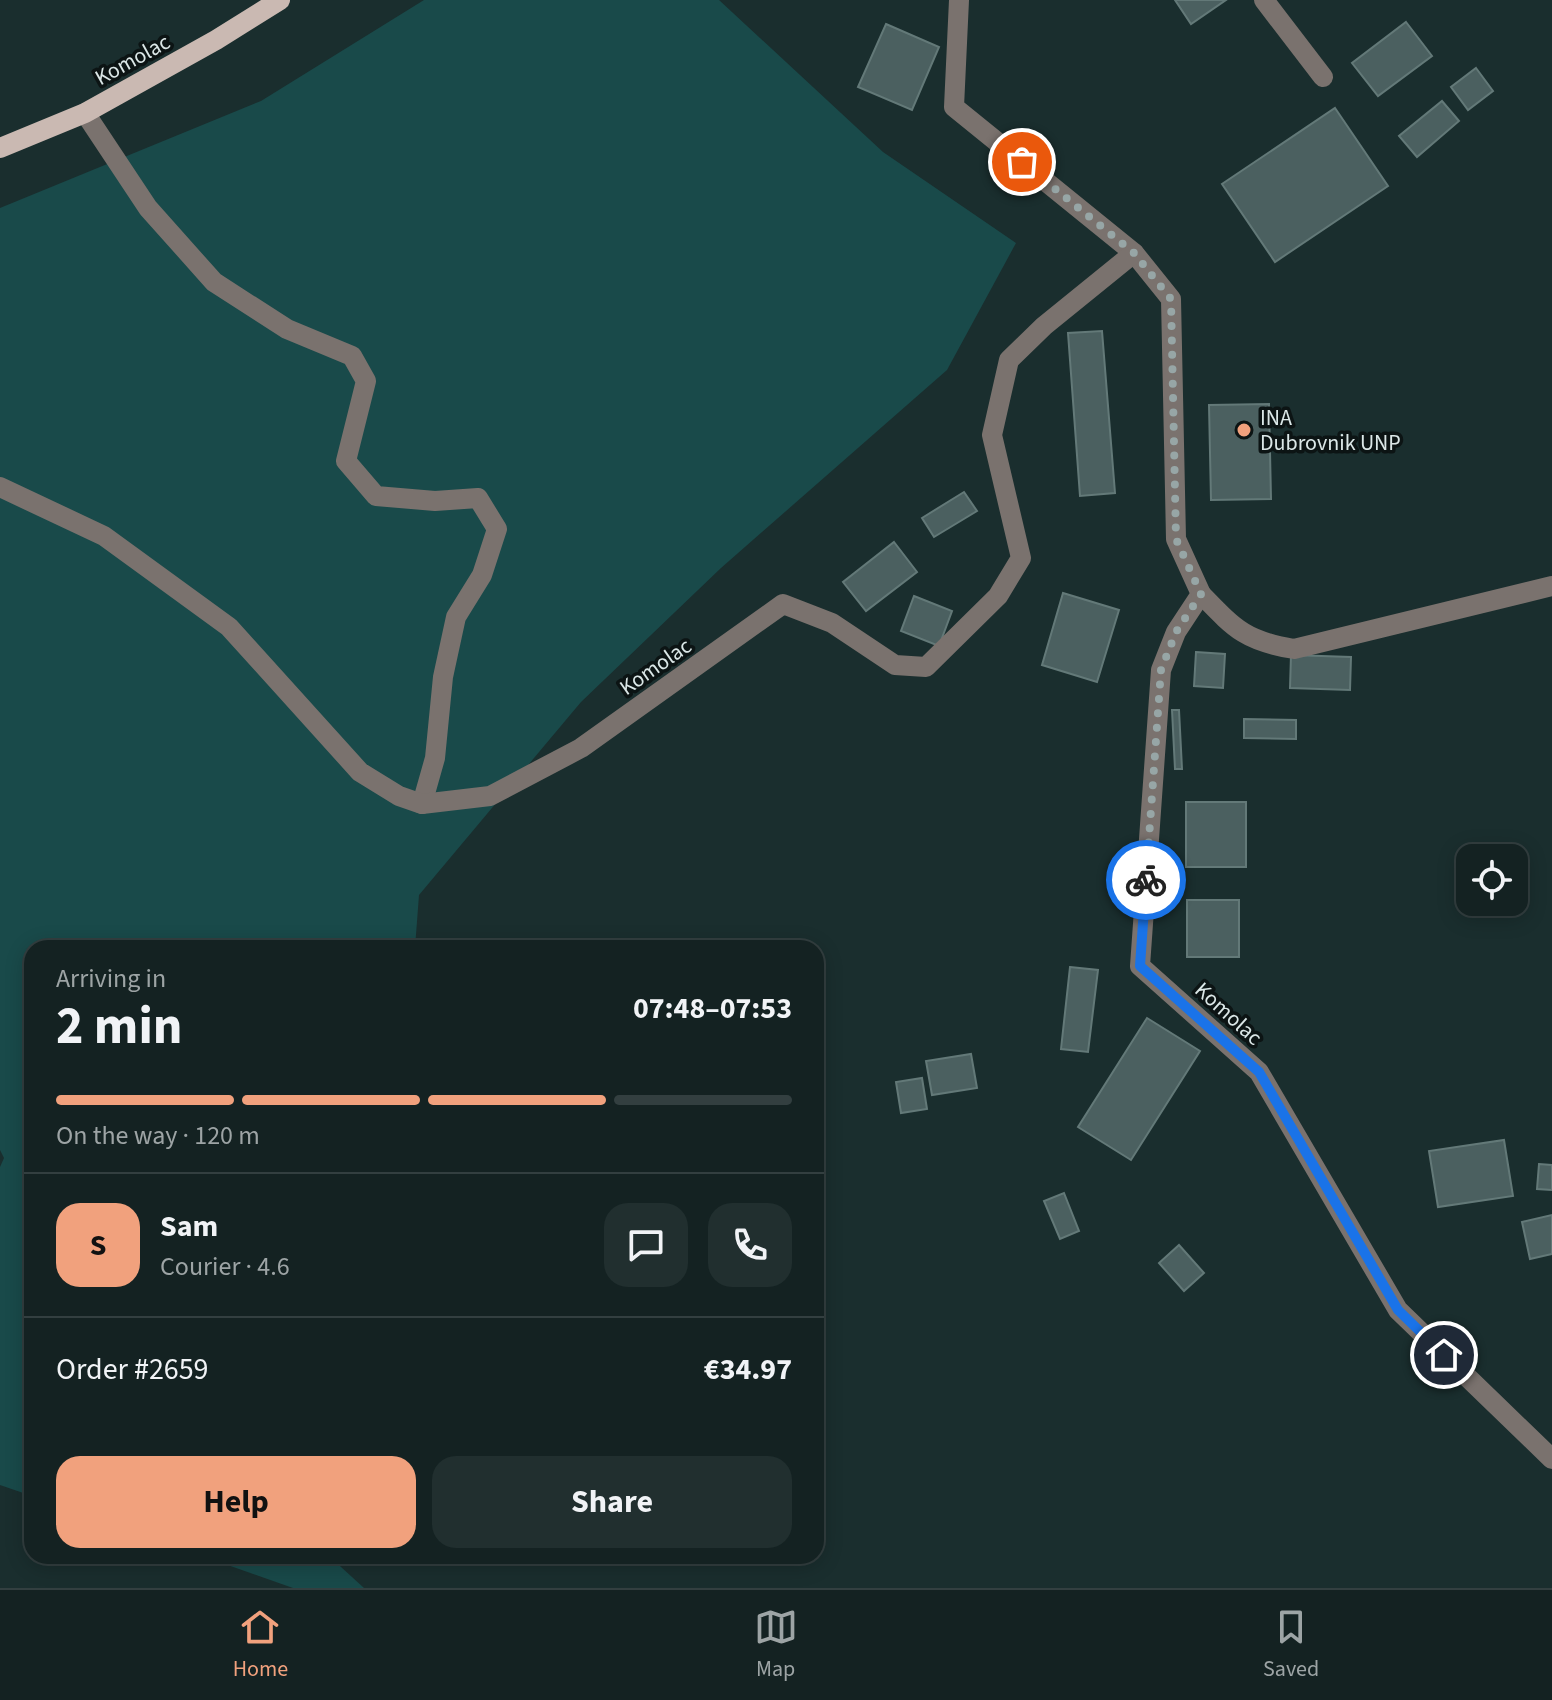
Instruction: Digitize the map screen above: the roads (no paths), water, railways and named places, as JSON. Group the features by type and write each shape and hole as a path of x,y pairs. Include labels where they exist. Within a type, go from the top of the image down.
{"main road":[{"name":"Komolac","path":"0,148 85,113 216,40 280,0"}],"street":[{"path":"959,0 954,107 1134,253 1171,299 1176,539 1201,594 1232,626 1260,643 1294,649 1552,586"},
{"path":"1264,0 1323,77"},
{"path":"0,487 104,536 229,627 360,772 399,796 422,804 435,758 443,677 456,617 482,575 497,529 478,498 435,501 376,496 346,461 366,381 352,356 287,329 214,282 148,208 85,113"},
{"name":"Komolac","path":"422,804 490,796 581,748 783,604 832,623 895,665 926,667 998,596 1021,558 992,435 1009,360 1044,326 1134,253"},
{"name":"Komolac","path":"1201,594 1176,632 1161,670 1140,966 1259,1072 1398,1310 1544,1443"},
{"path":"1544,1443 1552,1459"}],"place":[{"name":"INA Dubrovnik UNP","path":"1244,430"}]}
